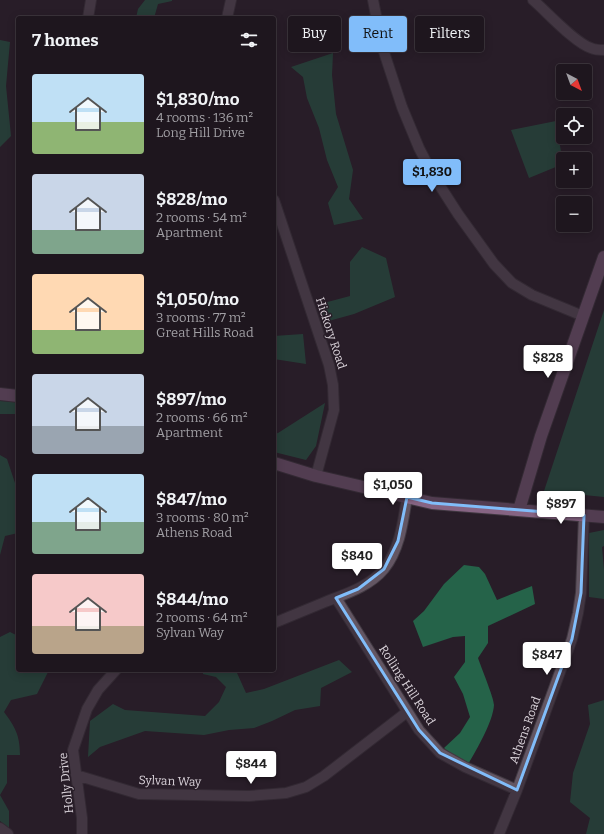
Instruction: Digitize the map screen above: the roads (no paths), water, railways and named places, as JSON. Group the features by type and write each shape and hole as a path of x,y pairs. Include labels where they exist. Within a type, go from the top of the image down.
{"street":[{"path":"88,16 91,0"},
{"path":"227,16 231,0"},
{"path":"373,0 382,46 402,107 433,175 458,214 494,264 512,283 532,295 583,316"},
{"path":"533,0 570,34 584,44 591,48 604,50"},
{"name":"Hickory Road","path":"276,206 329,365 333,385 334,410 316,476"},
{"path":"519,510 541,436 604,256"},
{"path":"0,394 16,396"},
{"path":"276,464 316,476 432,503 604,517"},
{"path":"276,622 358,589 374,579 384,569 398,540 402,528 407,497"},
{"name":"Athens Road","path":"499,834 517,790 572,639 581,593 584,515"},
{"name":"Rolling Hill Road","path":"336,598 419,730 440,753 465,767 517,790"},
{"name":"Holly Drive","path":"82,834 82,818 73,750 87,709 98,690 114,672"},
{"name":"Sylvan Way","path":"76,775 139,794 249,796 286,794 306,788 324,776 407,712"},
{"path":"0,828 8,834"}]}
